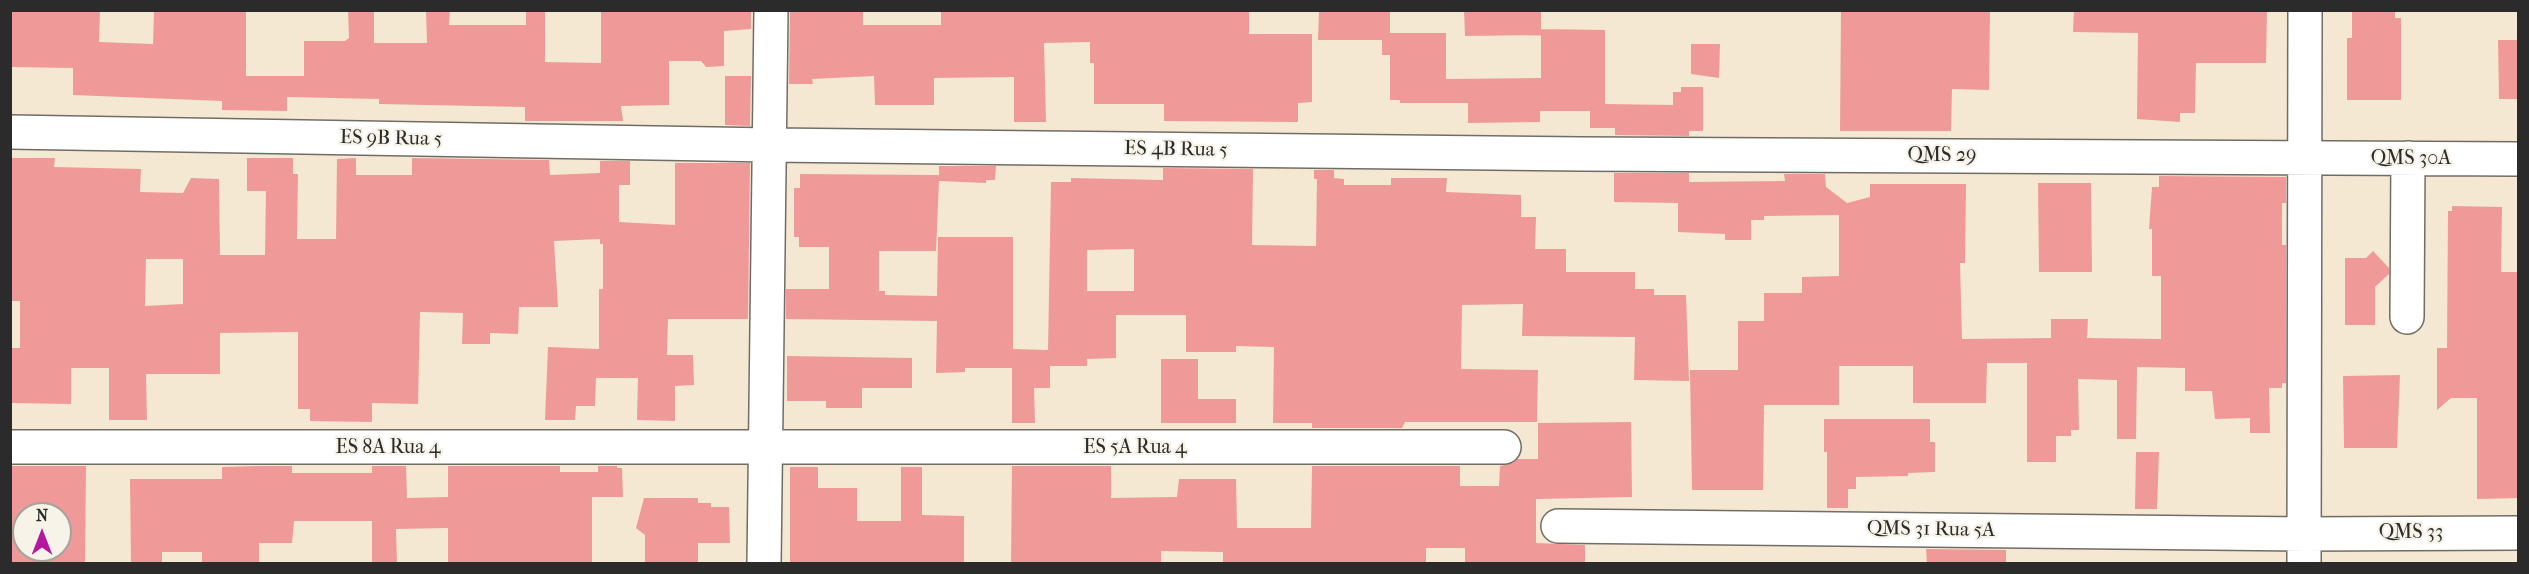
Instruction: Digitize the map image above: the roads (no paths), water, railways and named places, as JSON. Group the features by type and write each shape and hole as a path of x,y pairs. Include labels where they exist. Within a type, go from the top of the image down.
{"street":[{"path":"764,564 771,10"},
{"path":"2304,549 2305,10"},
{"name":"ES 9B Rua 5","path":"10,132 771,145"},
{"name":"ES 4B Rua 5","path":"771,145 1581,154"},
{"name":"QMS 29","path":"1581,154 2303,158"},
{"name":"QMS 30A","path":"2303,158 2518,159"},
{"path":"2407,317 2408,158"},
{"name":"ES 8A Rua 4","path":"10,447 765,448"},
{"name":"ES 5A Rua 4","path":"765,448 1504,447"},
{"name":"QMS 31 Rua 5A","path":"1558,526 2304,549"},
{"name":"QMS 33","path":"2304,549 2518,533"}]}
